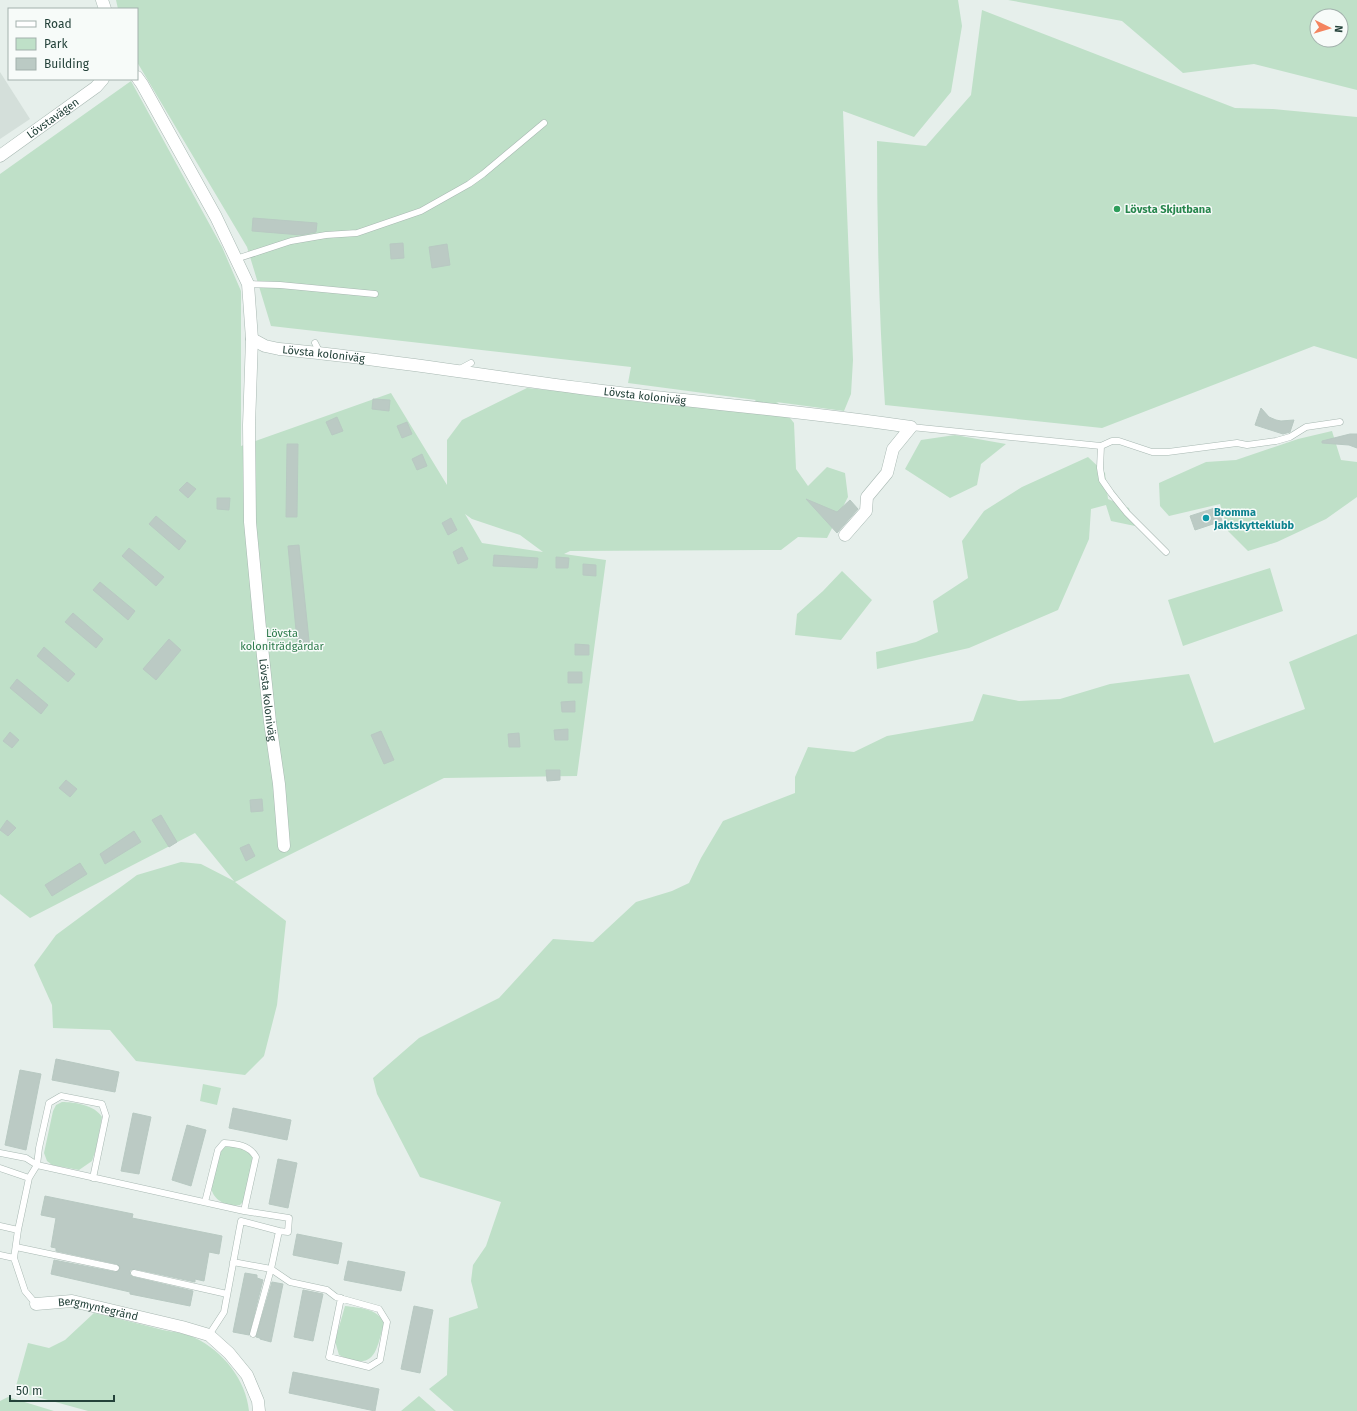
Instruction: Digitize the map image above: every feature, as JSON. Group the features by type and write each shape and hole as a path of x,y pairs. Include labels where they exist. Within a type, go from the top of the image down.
{"street":[{"name":"Lövsta koloniväg","path":"138,78 216,217 248,284 252,338 249,425 250,522 270,722 279,784 284,846"},
{"name":"Lövstavägen","path":"0,156 96,87 102,80"},
{"name":"Lövsta koloniväg","path":"252,338 265,346 279,349 318,348 389,360 612,392 852,418 912,427"},
{"path":"844,535 866,511 867,497 887,473 893,449 912,427"},
{"name":"Bergmyntegränd","path":"36,1304 72,1301 182,1327 209,1335 229,1353 247,1375 258,1401 259,1411"}],"lane":[{"path":"236,259 291,241 326,235 357,233 421,211 469,184 483,174 544,122"},
{"path":"248,284 280,285 375,294"},
{"path":"457,370 471,363"},
{"path":"912,427 1101,446 1112,441 1119,441 1152,452 1168,452 1237,443 1247,445 1276,441 1290,437 1306,427 1340,422"},
{"path":"1101,446 1100,468 1102,480 1128,513 1166,552"},
{"name":"Bergmyntegränd","path":"36,1304 25,1291 14,1258 18,1230 29,1178 37,1165 39,1148 49,1103 61,1096 102,1104 106,1116 93,1178"},
{"path":"205,1202 218,1150 224,1143 235,1144 252,1150 256,1157 244,1211"},
{"path":"0,1153 26,1158 37,1165 93,1178 244,1211 289,1218 288,1232 241,1222 224,1312 209,1335"},
{"path":"0,1168 29,1178"},
{"path":"0,1226 18,1230"},
{"path":"253,1334 278,1231"},
{"path":"16,1247 116,1268"},
{"path":"0,1255 14,1258"},
{"path":"233,1262 270,1269 290,1282 326,1290 336,1297 341,1298 379,1309 387,1322 380,1360 369,1367 329,1357 341,1298"},
{"path":"134,1274 227,1294"}],"shaded area":[{"path":"0,72 30,119 0,139"}],"green space":[{"name":"Lövsta koloniträdgårdar","path":"116,0 958,0 962,26 951,92 914,137 843,111 853,360 851,394 844,411 776,402 794,423 796,469 808,486 827,467 845,473 848,497 827,538 798,537 781,550 570,551 564,554 606,560 577,776 444,778 235,882 286,921 277,1005 264,1056 245,1075 136,1061 110,1030 53,1028 52,1005 34,965 56,935 137,875 181,862 201,864 234,881 195,833 30,918 0,894 0,174 131,81 222,247 241,291 241,446 391,393 447,485 447,440 462,420 527,388 743,410 756,400 628,383 631,367 271,326 247,247 138,64 138,8 118,8","holes":["465,514 472,519 520,535 543,552 482,543"]},
{"path":"1008,0 1357,0 1357,90 1254,64 1183,73 1122,21"},
{"name":"Lövsta Skjutbana","path":"982,10 1235,108 1273,109 1357,117 1357,359 1314,346 1102,428 885,405 881,339 877,207 877,141 926,146 971,95"},
{"path":"1332,431 1341,460 1357,462 1357,497 1326,519 1277,542 1248,551 1228,531 1220,504 1169,516 1160,506 1159,483 1206,462 1236,460 1298,439"},
{"path":"955,435 1006,444 981,464 977,485 950,498 905,469 921,440"},
{"path":"1088,457 1105,473 1108,499 1129,508 1135,526 1111,521 1106,505 1091,509 1089,539 1058,610 969,648 877,669 876,652 916,642 938,632 933,601 968,578 962,541 984,511 1022,487"},
{"path":"1270,568 1283,611 1183,646 1168,600"},
{"path":"842,571 872,600 841,640 795,635 797,614 823,591"},
{"path":"1357,634 1357,1411 454,1411 429,1389 447,1375 449,1318 478,1308 471,1281 473,1265 486,1246 501,1202 420,1177 377,1094 373,1078 419,1038 499,998 553,939 593,942 636,902 672,891 689,883 701,858 723,821 795,793 795,777 808,747 854,752 887,736 973,721 983,694 1019,701 1060,699 1110,684 1189,674 1214,743 1305,709 1289,662"},
{"path":"203,1084 221,1088 217,1105 200,1101"},
{"path":"62,1102 84,1105 99,1113 102,1117 96,1149 92,1161 79,1170 52,1165 47,1161 44,1153 53,1111 56,1105"},
{"path":"227,1146 242,1149 253,1157 244,1201 240,1205 232,1206 221,1202 214,1195 211,1188 222,1149"},
{"path":"345,1306 362,1308 373,1312 381,1318 384,1323 376,1350 367,1360 351,1360 339,1355 335,1341"},
{"path":"94,1313 184,1334 191,1336 205,1344 224,1359 238,1378 247,1399 249,1411 88,1411 19,1392 16,1386 28,1343 49,1348 65,1340"},
{"path":"419,1396 436,1411 401,1411"},
{"path":"8,1397 54,1411 0,1411 0,1401"}],"building":[{"path":"253,218 317,223 316,232 301,235 252,231"},
{"path":"403,243 404,258 391,259 390,244"},
{"path":"447,244 450,265 432,268 429,247"},
{"path":"373,399 390,400 389,411 372,409"},
{"path":"1261,408 1269,417 1276,420 1294,420 1290,432 1283,434 1255,425"},
{"path":"337,417 343,431 332,435 326,422"},
{"path":"407,422 412,434 402,438 397,426"},
{"path":"1350,434 1357,434 1357,448 1349,445 1322,443 1322,441"},
{"path":"287,444 298,444 297,517 286,517"},
{"path":"422,454 427,466 417,470 412,459"},
{"path":"187,482 196,489 188,498 179,490"},
{"path":"217,498 230,498 229,510 217,509"},
{"path":"806,499 837,512 850,500 858,509 837,533"},
{"name":"Bromma Jaktskytteklubb","path":"1218,507 1222,521 1195,530 1190,516"},
{"path":"156,516 186,541 179,550 149,524"},
{"path":"451,518 457,530 448,535 442,523"},
{"path":"299,545 310,650 298,651 288,546"},
{"path":"462,547 468,559 458,564 453,552"},
{"path":"129,548 164,577 156,586 122,556"},
{"path":"494,555 538,558 537,568 493,566"},
{"path":"556,557 569,558 568,568 556,568"},
{"path":"583,564 596,565 596,576 583,575"},
{"path":"100,582 135,611 128,620 93,590"},
{"path":"73,613 103,639 96,648 65,622"},
{"path":"169,639 181,650 156,680 143,669"},
{"path":"575,644 589,645 589,655 575,655"},
{"path":"44,647 75,674 68,682 37,656"},
{"path":"568,672 582,672 582,683 568,683"},
{"path":"17,679 48,705 41,714 10,688"},
{"path":"575,701 575,712 562,712 561,702"},
{"path":"568,729 568,740 555,740 554,730"},
{"path":"381,731 394,760 384,764 371,735"},
{"path":"10,732 19,740 12,748 3,741"},
{"path":"519,733 520,747 509,747 508,734"},
{"path":"546,770 560,770 560,780 547,781"},
{"path":"66,780 77,789 70,797 59,788"},
{"path":"262,799 263,811 251,812 250,800"},
{"path":"161,815 177,842 169,847 152,820"},
{"path":"7,820 16,828 8,836 0,830"},
{"path":"134,831 141,842 105,864 100,854"},
{"path":"249,844 255,856 246,861 240,848"},
{"path":"80,863 87,874 52,896 45,885"},
{"path":"56,1059 119,1072 115,1092 52,1080"},
{"path":"20,1070 41,1074 26,1150 5,1145"},
{"path":"233,1108 291,1120 287,1140 229,1128"},
{"path":"133,1113 151,1117 139,1174 121,1171"},
{"path":"187,1125 206,1130 191,1186 172,1180"},
{"path":"278,1159 297,1163 288,1208 269,1204"},
{"path":"45,1196 133,1214 132,1218 222,1236 219,1254 209,1252 204,1281 195,1279 195,1282 135,1269 130,1270 130,1275 133,1277 193,1291 190,1306 130,1294 130,1292 51,1274 54,1260 115,1272 119,1271 120,1267 117,1264 56,1251 56,1248 51,1247 56,1218 41,1215"},
{"path":"297,1234 342,1243 338,1264 293,1255"},
{"path":"348,1261 405,1272 401,1291 344,1280"},
{"path":"245,1273 257,1275 257,1278 263,1280 249,1335 233,1332"},
{"path":"272,1282 283,1284 271,1342 256,1337"},
{"path":"303,1290 323,1294 313,1341 294,1337"},
{"path":"414,1306 433,1310 420,1373 401,1369"},
{"path":"293,1372 379,1389 375,1411 289,1393"}],"place":[{"name":"Lövsta Skjutbana","path":"1117,209"},
{"name":"Bromma Jaktskytteklubb","path":"1206,518"}]}
